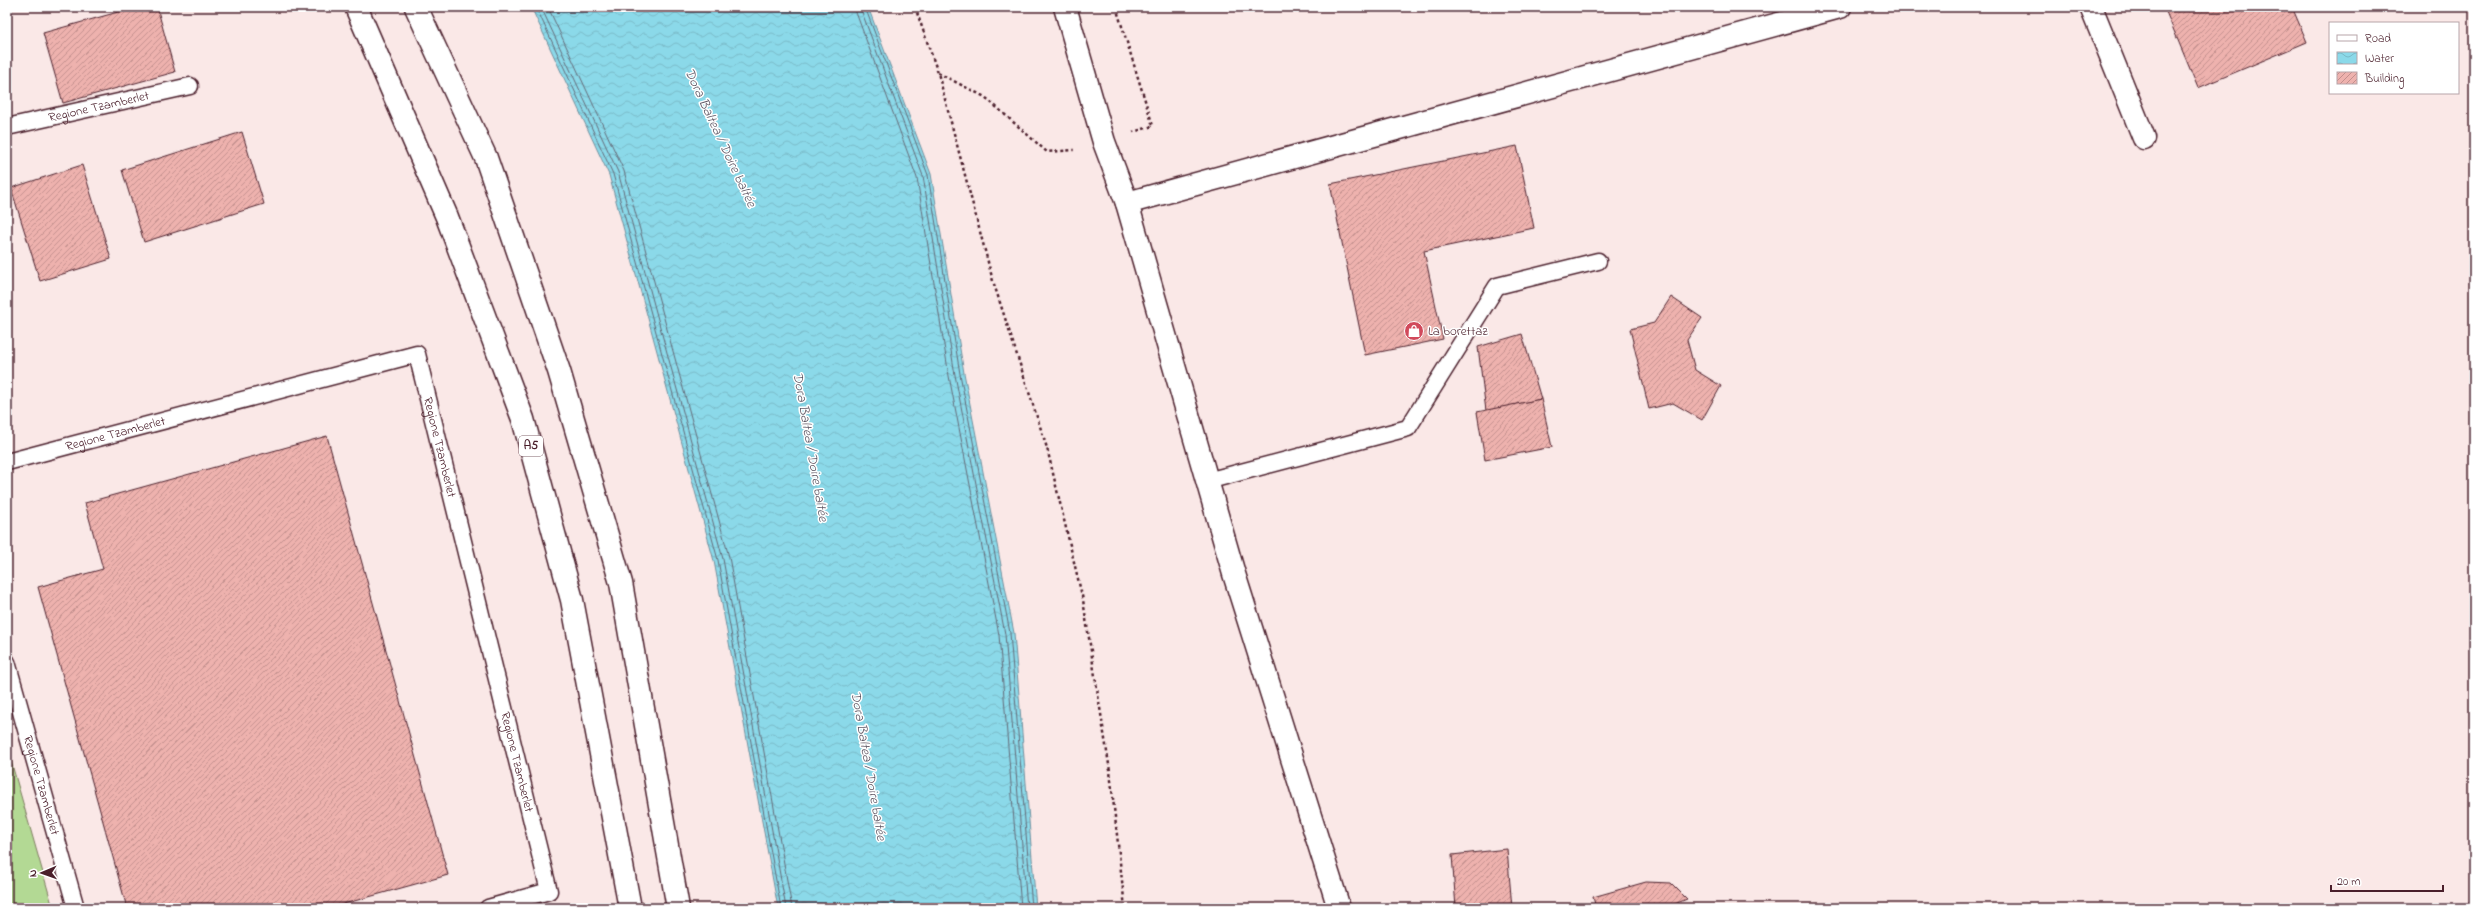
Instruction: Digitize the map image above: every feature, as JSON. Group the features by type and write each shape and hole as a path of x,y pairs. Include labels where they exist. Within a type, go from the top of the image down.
{"main road":[{"name":"A5","path":"356,7 447,217 524,420 572,600 630,908"},
{"path":"416,7 486,158 559,371 621,583 678,908"},
{"path":"1064,7 1104,142 1127,203 1207,481 1339,908"},
{"path":"1127,203 1840,7"},
{"path":"2091,7 2144,138"}],"lane":[{"name":"Regione Tzamberlet","path":"7,127 190,86"},
{"path":"1207,481 1408,428 1498,286 1598,261"},
{"name":"Regione Tzamberlet","path":"7,462 417,354 549,891 488,908"},
{"name":"Regione Tzamberlet","path":"7,662 76,908"}],"path":[{"path":"915,7 938,73 993,281 1047,448 1083,600 1110,771 1125,908"}],"green space":[{"path":"7,747 53,908 7,908"}],"water":[{"name":"Dora Baltea / Doire baltée","path":"531,7 868,7 931,174 964,373 1014,633 1036,908 778,908 714,561 609,175"}],"building":[{"path":"136,7 157,7 175,72 63,103 43,33"},
{"path":"2164,7 2292,7 2307,42 2198,88"},
{"path":"242,132 264,204 144,242 122,170"},
{"path":"1517,146 1534,228 1424,251 1443,339 1365,355 1330,184"},
{"path":"82,165 111,259 40,281 11,188"},
{"path":"1671,297 1702,318 1687,340 1695,370 1721,386 1702,420 1673,403 1649,409 1630,329 1654,323"},
{"path":"1522,334 1541,399 1486,411 1478,347"},
{"path":"1541,399 1552,447 1485,460 1477,412"},
{"path":"327,436 448,875 329,908 127,908 38,587 103,569 85,503"},
{"path":"1507,849 1512,908 1456,908 1452,855"},
{"path":"1646,882 1671,883 1687,899 1665,908 1596,908 1593,897"},
{"path":"1567,905 1567,908 1530,908"}],"place":[{"name":"La borettaz","path":"1414,331"}]}
